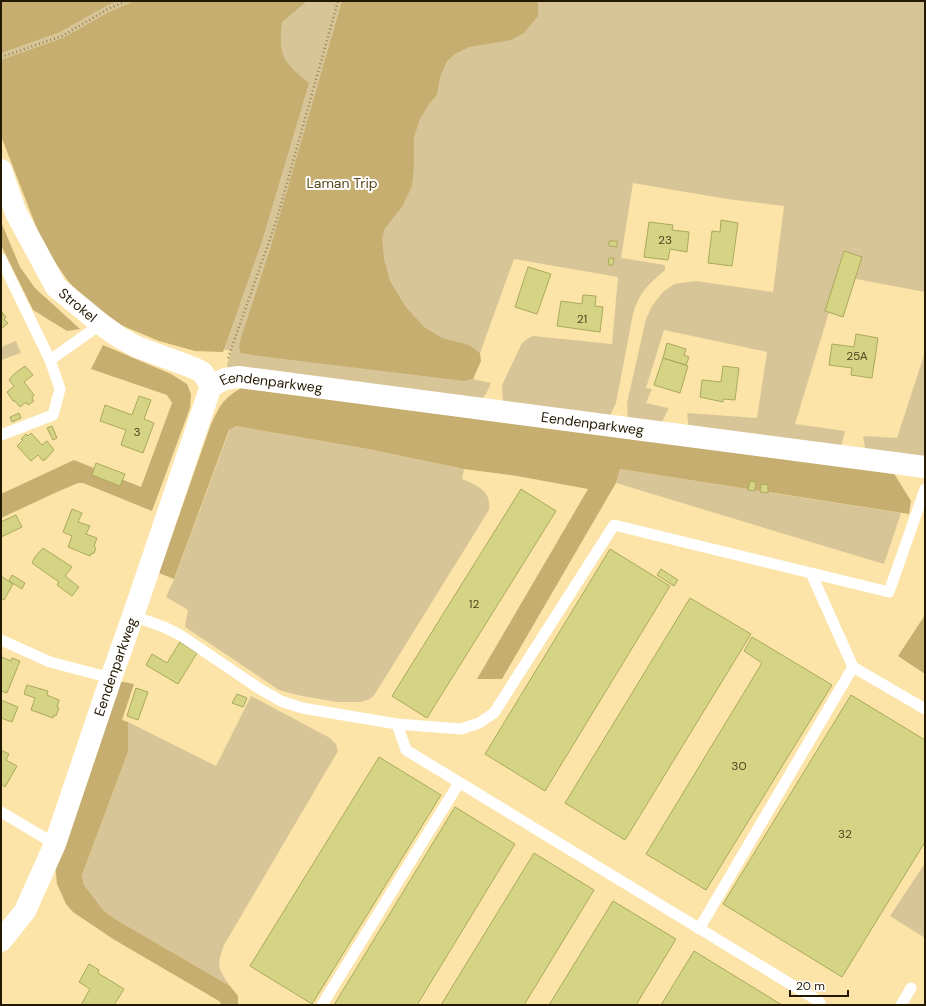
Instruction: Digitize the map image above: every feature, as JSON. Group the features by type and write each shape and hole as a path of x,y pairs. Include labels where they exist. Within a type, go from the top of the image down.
{"street":[{"name":"Strokel","path":"1,170 16,213 56,286 100,324 119,337 137,347 202,372 211,386"},
{"name":"Eendenparkweg","path":"1,941 25,911 55,844 211,386 226,378 239,377 925,467"}],"lane":[{"path":"1,259 50,360 60,389 53,415 1,435"},
{"path":"50,360 100,324"},
{"path":"133,616 164,627 180,635 260,689 282,701 302,708 397,724 461,729 479,723 494,713 614,525 889,592 925,488"},
{"path":"811,573 853,667 925,709"},
{"path":"1,640 50,662 111,678"},
{"path":"699,929 853,667"},
{"path":"397,724 406,750 820,1002"},
{"path":"322,1005 459,783"},
{"path":"1,812 55,844"},
{"path":"901,1005 911,988"}],"path":[{"path":"1,57 62,36 108,9 126,1"},
{"path":"228,359 276,222 338,1"}],"green space":[{"name":"Laman Trip","path":"1,1 925,1 925,292 840,276 795,424 845,431 840,451 689,430 687,413 757,418 767,352 664,330 646,388 652,389 646,403 668,408 668,410 660,426 628,422 627,403 646,319 652,306 663,292 674,284 696,281 773,292 784,206 727,199 633,183 621,258 665,265 665,270 645,289 636,306 633,314 616,403 608,420 503,406 503,383 522,343 527,339 533,336 612,344 618,277 514,259 480,353 476,350 465,381 473,379 491,383 486,394 479,402 228,369 227,365 231,351 183,342 1,131"},
{"path":"1,1 117,1 60,32 1,53"},
{"path":"134,1 307,1 282,22 281,43 284,57 288,64 309,83 262,241 223,352 195,351 159,341 116,323 91,306 68,281 50,255 37,229 1,136 1,60 63,38 109,12"},
{"name":"Laman Trip","path":"342,1 538,1 538,16 524,33 511,40 469,47 455,54 447,61 440,77 437,95 429,104 420,119 414,137 414,167 412,186 402,207 385,228 382,238 384,259 390,281 405,306 424,327 442,338 469,345 480,353 481,361 473,379 465,381 241,353 239,347 241,338 271,246"},
{"path":"1,222 20,267 35,288 80,329 67,331 33,310 1,245"},
{"path":"16,341 21,353 1,360 1,347"},
{"path":"103,345 171,374 187,384 191,394 190,408 152,511 83,483 78,483 1,518 1,494 74,460 141,487 172,403 167,395 91,369"},
{"path":"925,352 925,462 866,454 863,436 897,438"},
{"path":"243,387 893,472 911,501 909,514 620,469 616,483 502,679 477,679 588,489 517,476 464,469 368,449 236,426 229,430 174,579 159,573 216,413 222,403 230,395"},
{"path":"236,426 368,449 464,469 462,479 478,486 486,493 489,503 489,510 375,694 370,699 361,702 336,702 279,690 185,627 188,610 166,597 175,577 230,429"},
{"path":"620,469 901,513 884,564 616,483"},
{"path":"925,615 925,674 898,656"},
{"path":"117,682 134,684 122,720 128,722 128,752 82,875 84,885 104,911 115,919 230,986 238,996 238,1005 222,1005 219,1001 113,939 73,912 66,904 57,884 55,864"},
{"path":"251,696 330,738 336,744 338,751 224,945 219,963 221,971 230,986 115,919 104,911 84,885 82,875 128,752 128,722 216,766"},
{"path":"925,863 925,938 890,916"}],"building":[{"path":"721,220 738,223 732,266 708,263 712,231 720,232"},
{"path":"649,222 673,225 672,230 689,232 687,252 670,249 668,260 644,257"},
{"path":"609,241 617,241 617,247 609,246"},
{"path":"844,251 862,257 843,317 825,311"},
{"path":"609,258 614,258 613,265 608,265"},
{"path":"528,267 551,274 537,314 515,307"},
{"path":"583,295 596,296 595,306 603,307 600,332 557,326 561,301 582,304"},
{"path":"2,312 6,317 4,319 8,323 1,329"},
{"path":"856,334 878,338 872,378 851,375 852,368 829,365 832,344 854,347"},
{"path":"667,343 686,349 684,355 689,357 686,365 663,358"},
{"path":"663,358 688,366 680,393 654,385"},
{"path":"25,366 33,375 24,382 34,395 32,398 34,401 28,405 26,402 20,407 15,401 13,401 7,392 14,386 9,380 14,374"},
{"path":"723,366 739,368 735,400 723,399 723,402 700,397 702,380 721,382"},
{"path":"139,396 151,400 144,419 154,423 143,453 121,445 126,430 100,421 105,405 132,415"},
{"path":"19,413 21,418 12,422 10,417"},
{"path":"52,426 57,438 53,440 47,428"},
{"path":"31,433 42,445 47,441 54,450 43,461 38,455 31,461 17,446 26,434 28,436"},
{"path":"96,463 125,474 120,486 92,475"},
{"path":"750,481 756,482 755,491 748,490"},
{"path":"761,484 768,485 768,493 760,492"},
{"path":"521,489 556,511 427,718 392,696"},
{"path":"72,509 82,513 78,522 90,526 86,534 97,538 94,546 96,548 94,553 90,556 68,547 72,536 63,532"},
{"path":"16,515 22,527 1,537 1,522"},
{"path":"43,548 72,567 65,576 79,587 72,596 57,585 59,582 32,563"},
{"path":"610,549 670,586 545,791 485,754"},
{"path":"661,569 678,580 674,586 657,575"},
{"path":"12,575 25,583 22,589 9,581"},
{"path":"1,576 13,584 4,600 1,598"},
{"path":"690,598 751,634 625,840 565,803"},
{"path":"752,637 832,685 706,890 646,854 762,663 744,651"},
{"path":"180,642 197,653 178,684 146,665 152,654 167,663"},
{"path":"1,657 11,661 12,658 20,661 7,693 1,691"},
{"path":"27,685 48,691 47,695 59,700 57,707 59,708 56,716 54,715 53,718 31,710 35,698 24,694"},
{"path":"136,688 148,692 138,720 127,716"},
{"path":"237,694 247,698 243,707 232,703"},
{"path":"851,695 925,740 925,842 842,977 723,904"},
{"path":"1,700 18,707 12,722 1,718"},
{"path":"1,750 9,754 6,760 17,766 5,787 1,784"},
{"path":"379,757 441,795 312,1004 250,966"},
{"path":"455,807 515,844 417,1005 334,1005"},
{"path":"534,853 594,890 524,1005 441,1005"},
{"path":"613,901 676,939 636,1005 549,1005"},
{"path":"694,951 782,1005 661,1005"},
{"path":"89,964 99,970 98,973 124,989 114,1005 81,1005 90,989 79,982"}]}
